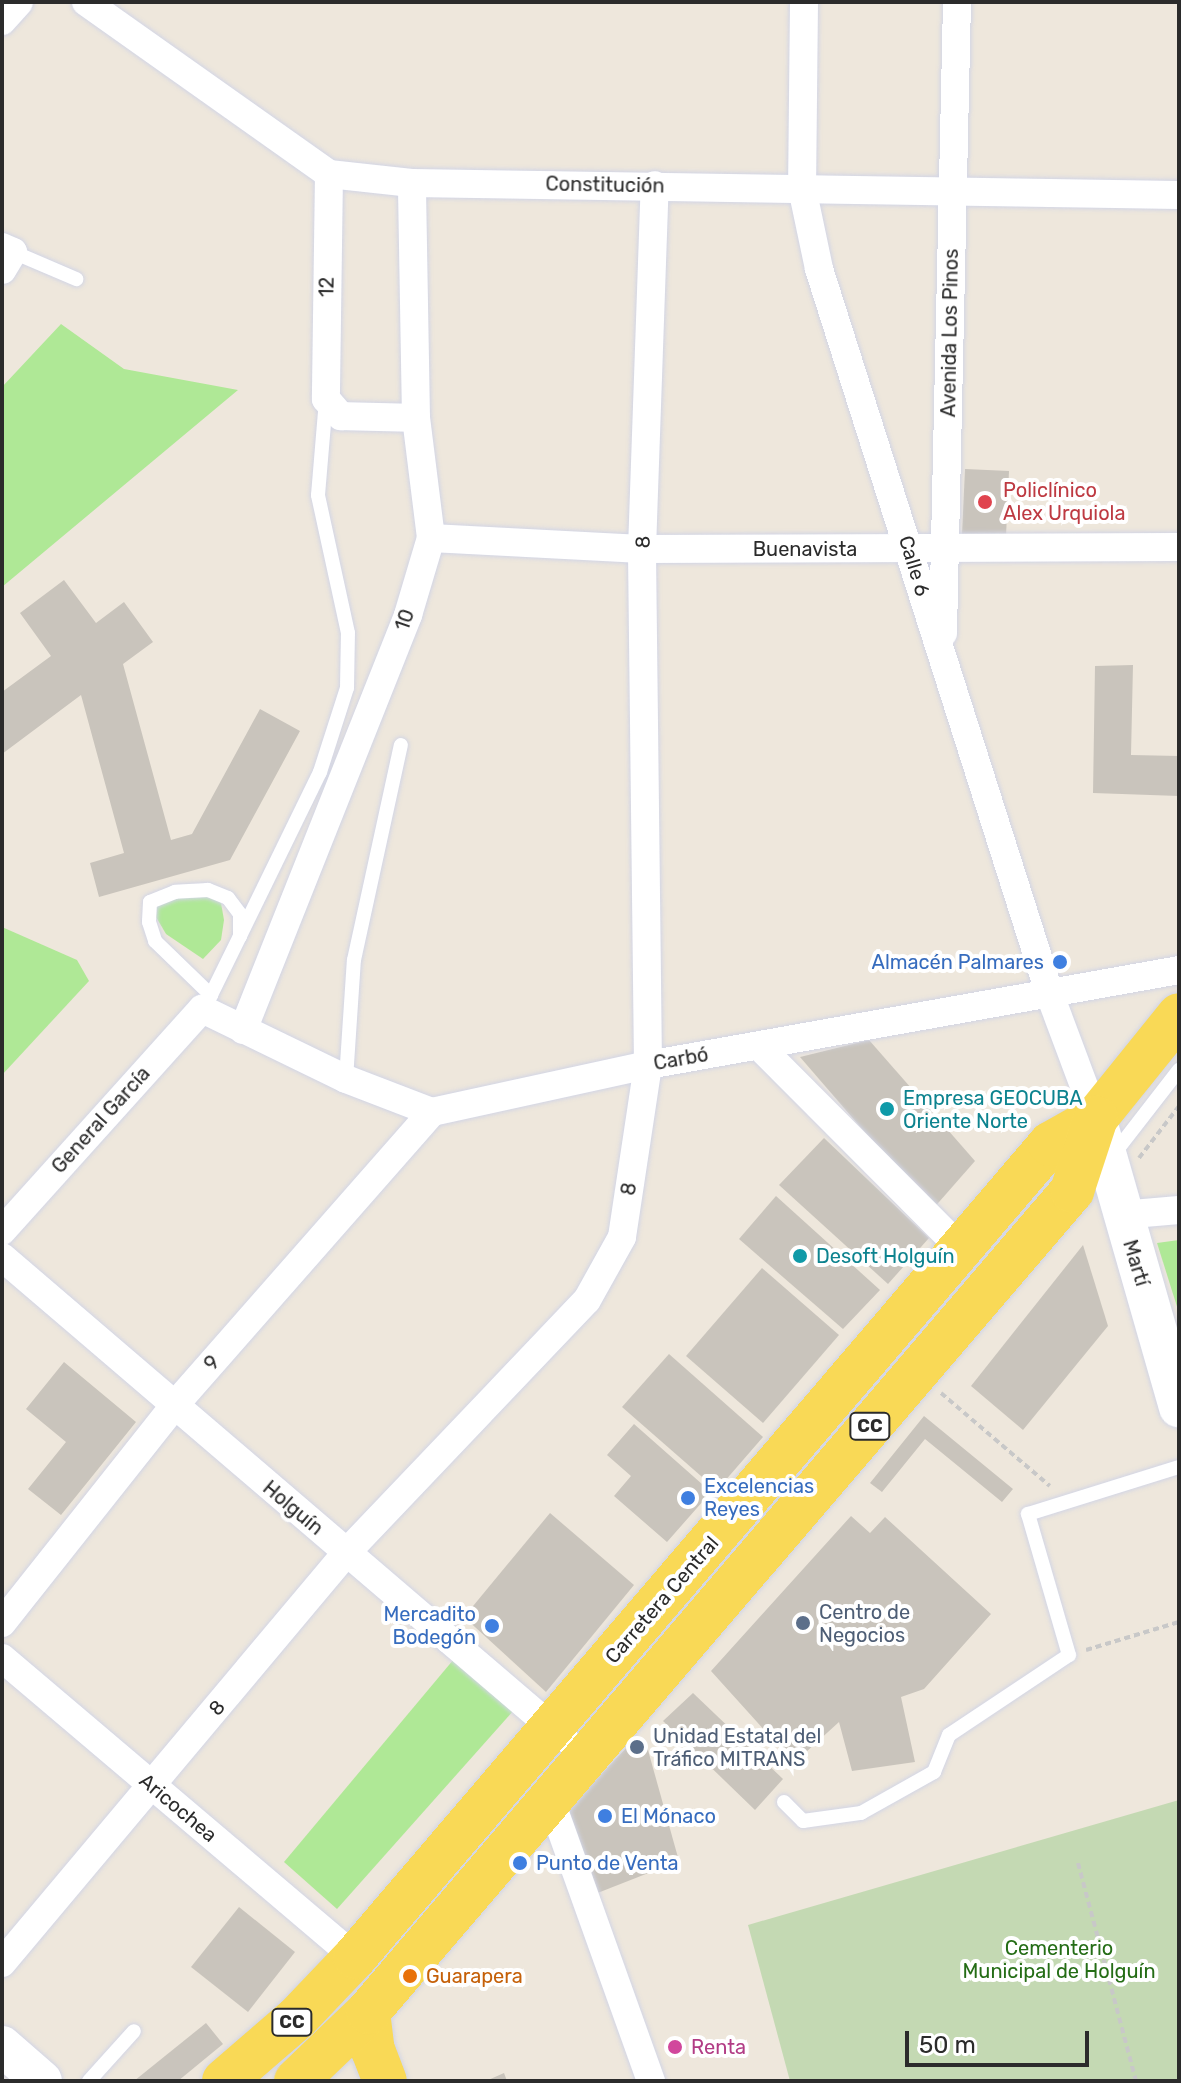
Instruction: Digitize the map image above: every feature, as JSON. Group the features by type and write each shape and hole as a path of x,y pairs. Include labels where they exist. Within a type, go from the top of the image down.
{"main road":[{"name":"Carretera Central","path":"296,2081 368,2012 1072,1191 1096,1118 1179,1015"},
{"name":"Carretera Central","path":"224,2081 267,2066 355,1957 963,1251 1050,1144 1096,1118"},
{"name":"Martí","path":"1096,1118 1114,1190 1179,1407"},
{"path":"368,2012 373,2050 385,2081"},
{"path":"2,2046 42,2081"}],"street":[{"path":"2,21 19,2"},
{"name":"Constitución","path":"86,2 329,174 412,183 1179,195"},
{"name":"Calle 6","path":"804,2 802,188 819,269 1050,995 1096,1118"},
{"name":"Avenida Los Pinos","path":"943,663 957,2"},
{"name":"12","path":"326,399 329,174"},
{"name":"10","path":"243,1030 360,741 431,538 416,418 412,183"},
{"name":"8","path":"2,1963 346,1553 587,1300 622,1237 648,1065 642,549 655,185"},
{"path":"326,399 341,416 416,418"},
{"name":"Buenavista","path":"431,538 642,549 1179,547"},
{"name":"Carbó","path":"432,1112 648,1065 1179,970"},
{"path":"206,1002 243,1030 346,1079 432,1112"},
{"name":"General García","path":"2,1231 206,1002"},
{"path":"759,1046 963,1251"},
{"name":"9","path":"2,1623 173,1407 432,1112"},
{"path":"1114,1190 1179,1210"},
{"name":"Holguín","path":"2,1257 173,1407 587,1756"},
{"name":"Aricochea","path":"2,1658 355,1957"},
{"path":"550,1799 651,2081"}],"lane":[{"path":"6,257 76,279"},
{"path":"240,936 240,914 228,898 208,890 175,892 150,902 149,922 155,941 206,1002 240,936 320,772 347,688 346,620 318,495 326,399"},
{"path":"346,1079 354,960 401,745"},
{"path":"1114,1190 1179,1070"},
{"path":"784,1802 803,1821 861,1813 934,1772 949,1735 1069,1655 1028,1514 1179,1467"},
{"path":"89,2081 134,2031"}],"path":[{"path":"1114,1190 1179,1106"},
{"path":"916,1372 1067,1500"},
{"path":"1069,1655 1179,1622"},
{"path":"1078,1863 1136,2081"}],"green space":[{"path":"61,324 124,369 238,390 2,587 2,387"},
{"path":"210,894 221,903 224,920 221,940 203,959 166,934 156,917 157,906 175,896"},
{"path":"2,927 77,960 89,981 2,1075"},
{"path":"1179,1240 1179,1313 1157,1243"},
{"path":"454,1659 514,1710 337,1909 284,1862"},
{"name":"Cementerio Municipal de Holguín","path":"1179,1800 1179,2081 790,2081 748,1925"}],"building":[{"name":"Policlínico Alex Urquiola","path":"965,469 1009,471 1006,536 962,534"},
{"path":"64,580 96,623 124,602 153,642 123,664 171,840 192,834 260,709 300,731 230,860 99,897 90,863 124,853 81,695 2,754 2,692 51,656 20,613"},
{"path":"1133,665 1131,755 1179,756 1179,796 1093,793 1095,666"},
{"name":"Empresa GEOCUBA Oriente Norte","path":"869,1040 975,1161 932,1210 800,1057"},
{"path":"824,1138 929,1238 888,1284 779,1185"},
{"name":"Desoft Holguín","path":"776,1196 880,1290 843,1329 739,1239"},
{"path":"1083,1245 1108,1326 1023,1430 971,1386"},
{"path":"762,1268 839,1335 763,1423 686,1356"},
{"path":"669,1354 763,1437 717,1490 622,1407"},
{"path":"64,1362 136,1422 61,1515 28,1489 66,1442 26,1409"},
{"path":"924,1416 1013,1489 1002,1502 925,1439 882,1492 870,1483"},
{"path":"634,1424 711,1492 667,1542 614,1496 631,1476 607,1455"},
{"path":"550,1513 634,1585 546,1692 464,1617"},
{"path":"851,1516 870,1533 885,1517 991,1614 924,1689 901,1697 915,1762 852,1771 839,1722 794,1763 711,1671"},
{"path":"693,1693 783,1779 755,1810 663,1721"},
{"path":"646,1743 679,1861 595,1894 566,1811 628,1746"},
{"path":"239,1907 295,1952 248,2012 191,1967"},
{"path":"206,2023 223,2044 178,2081 134,2081"},
{"path":"504,2073 507,2081 486,2081"}],"place":[{"name":"Policlínico Alex Urquiola","path":"985,502"},
{"name":"Almacén Palmares","path":"1060,962"},
{"name":"Empresa GEOCUBA Oriente Norte","path":"887,1109"},
{"name":"Desoft Holguín","path":"800,1256"},
{"name":"Excelencias Reyes","path":"688,1498"},
{"name":"Centro de Negocios","path":"803,1623"},
{"name":"Mercadito Bodegón","path":"492,1626"},
{"name":"Unidad Estatal del Tráfico MITRANS","path":"637,1747"},
{"name":"El Mónaco","path":"605,1816"},
{"name":"Punto de Venta","path":"520,1863"},
{"name":"Guarapera","path":"410,1976"},
{"name":"Renta","path":"675,2047"}]}
